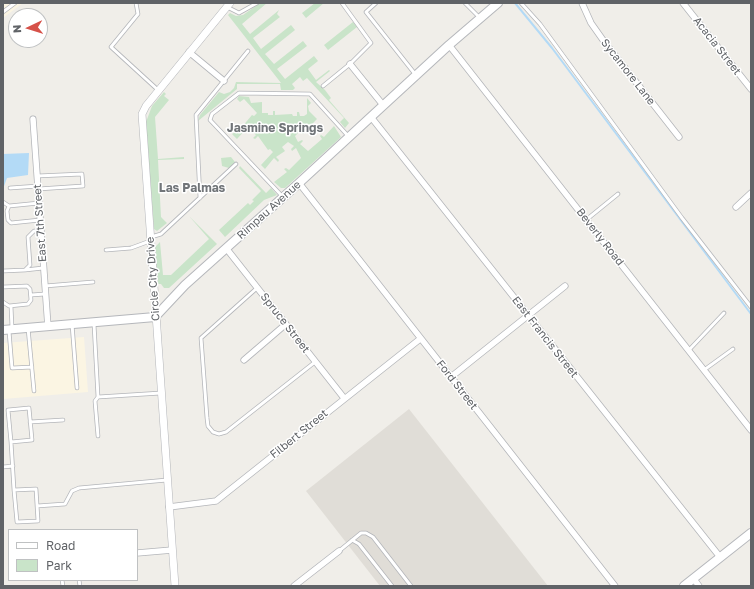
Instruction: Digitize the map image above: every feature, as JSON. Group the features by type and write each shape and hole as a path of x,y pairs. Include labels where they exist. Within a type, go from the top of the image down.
{"main road":[{"name":"Rimpau Avenue","path":"156,317 185,285 299,183 449,45 498,3"},
{"path":"8,330 156,317"},
{"path":"684,586 751,533"}],"street":[{"name":"Sycamore Lane","path":"582,3 591,23 603,40 679,138"},
{"name":"Acacia Street","path":"683,3 749,82 751,88"},
{"name":"Circle City Drive","path":"175,586 141,123 142,114 146,106 229,5"},
{"name":"Beverly Road","path":"449,45 751,430"},
{"path":"189,52 224,81"},
{"path":"350,64 383,105"},
{"name":"East Francis Street","path":"371,117 720,557"},
{"name":"East 7th Street","path":"33,120 48,327"},
{"name":"Ford Street","path":"299,183 615,586"},
{"path":"736,207 751,193"},
{"name":"Spruce Street","path":"226,248 344,398"},
{"path":"451,377 565,286"},
{"path":"244,360 286,324"},
{"name":"Filbert Street","path":"169,507 216,501 420,339"},
{"path":"138,553 172,550"},
{"path":"294,586 339,551"},
{"path":"693,578 699,586"}],"lane":[{"path":"3,12 15,3"},
{"path":"136,3 138,14 111,47 158,90"},
{"path":"229,5 239,13 257,3"},
{"path":"323,86 350,64 370,45 371,41 342,3"},
{"path":"376,3 366,12 416,75"},
{"path":"465,3 480,18"},
{"path":"520,3 540,24 682,218 751,307"},
{"path":"200,198 195,119 199,110 248,51"},
{"path":"283,197 210,120 212,114 239,93 310,94 349,137"},
{"path":"106,250 132,248 158,236 236,164"},
{"path":"10,188 83,186 82,174 37,176"},
{"path":"586,220 618,194"},
{"path":"3,202 9,206 39,203"},
{"path":"9,206 7,211 8,220 11,222 40,220"},
{"path":"25,270 30,265 28,237 34,231 41,231"},
{"path":"3,271 43,268"},
{"path":"45,286 93,282"},
{"path":"3,287 27,286 30,289 31,295 31,300 28,304 11,306 3,302"},
{"path":"257,288 201,338 208,426 213,432 219,434 226,432 315,362"},
{"path":"31,295 45,294"},
{"path":"11,306 8,330 12,368 32,366"},
{"path":"689,350 724,313"},
{"path":"94,322 98,397 95,401 98,436"},
{"path":"72,324 77,388"},
{"path":"28,328 34,391"},
{"path":"704,370 733,349"},
{"path":"98,397 161,393"},
{"path":"11,442 32,440 29,408 8,410 12,466 14,490 17,522 38,521 36,489 14,490"},
{"path":"30,422 63,420"},
{"path":"3,466 12,466"},
{"path":"37,506 65,504 72,491 79,488 112,486 117,483 167,480"},
{"path":"339,551 352,540 361,534 366,533 373,537 411,586"},
{"path":"352,540 359,544 392,586"}],"shaded area":[{"path":"3,3 23,3 16,8 8,8 8,14 3,18"},
{"path":"84,337 88,392 3,399 3,343"},
{"path":"409,409 548,586 380,586 306,491"}],"green space":[{"path":"260,3 267,3 242,24 250,34 279,10 277,14 280,17 253,38 261,49 291,25 295,30 265,54 274,64 303,41 307,46 277,69 285,79 314,56 318,61 308,69 316,80 329,70 330,71 316,82 325,90 331,98 329,100 349,123 345,128 340,122 344,118 307,78 303,81 300,77 292,84 295,88 293,90 281,90 280,84 237,84 237,89 198,121 200,115 219,92 224,94 230,92 234,88 236,82 281,83 228,15 230,13 236,16 243,15"},
{"path":"315,3 324,3 306,18 302,13"},
{"path":"353,22 357,27 328,50 324,45"},
{"path":"164,92 166,94 164,96 169,100 155,117 158,159 184,157 184,159 158,160 161,217 167,223 157,231 154,229 146,122 152,106"},
{"path":"239,96 249,97 251,103 262,102 262,113 273,115 273,111 275,111 275,115 292,114 293,116 297,116 297,112 299,112 300,116 307,114 307,98 311,103 308,106 309,111 317,119 312,124 314,127 313,129 310,126 303,134 300,131 295,136 298,142 303,141 300,144 308,151 322,139 320,136 321,135 324,137 334,126 341,137 285,188 281,188 274,182 287,172 284,169 286,168 289,170 301,158 296,148 292,151 291,149 294,146 288,142 282,147 285,151 276,157 279,160 278,162 274,158 265,169 261,165 273,152 270,149 268,150 258,136 255,139 253,138 256,135 247,128 237,139 232,134 239,130 237,127 238,125 241,128 252,115 254,116 257,113 244,99 240,102 237,99"},
{"path":"231,157 235,162 229,168 222,166 221,158"},
{"path":"240,166 266,193 271,188 277,195 264,200 225,237 219,230 248,203 250,205 254,201 252,200 261,191 239,168"},
{"path":"189,216 217,244 169,288 164,288 161,284 158,284 155,247 160,242 163,275 171,275 209,239"}],"water":[{"path":"29,153 28,175 7,178 3,189 3,154"}],"waterway":[{"path":"515,3 552,48 751,314"}],"district":[{"name":"Jasmine Springs","path":"275,128"},
{"name":"Las Palmas","path":"192,188"}]}
